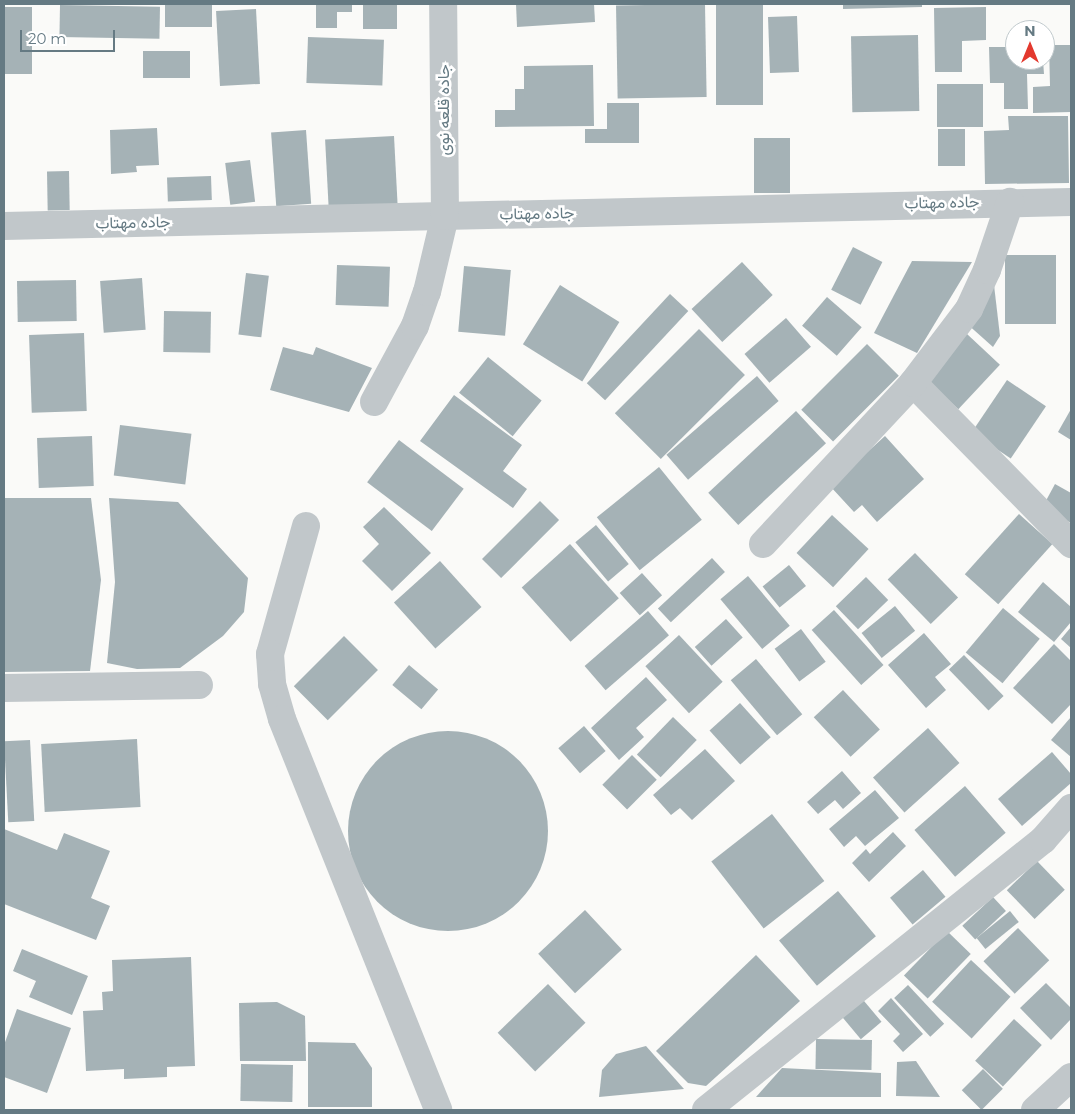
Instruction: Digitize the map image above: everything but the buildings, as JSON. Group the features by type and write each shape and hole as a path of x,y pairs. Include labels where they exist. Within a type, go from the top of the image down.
{"street":[{"name":"جاده قلعه نوی","path":"374,402 415,326 427,292 445,216 443,4"},
{"path":"763,544 912,383 969,309 987,270 1010,202"},
{"name":"جاده مهتاب","path":"4,226 1071,202"},
{"path":"912,383 1071,544"},
{"path":"306,526 270,654 272,684 282,720 438,1110"},
{"path":"4,688 199,685"},
{"path":"706,1110 1043,840 1071,808"},
{"path":"1035,1110 1071,1077"}]}
